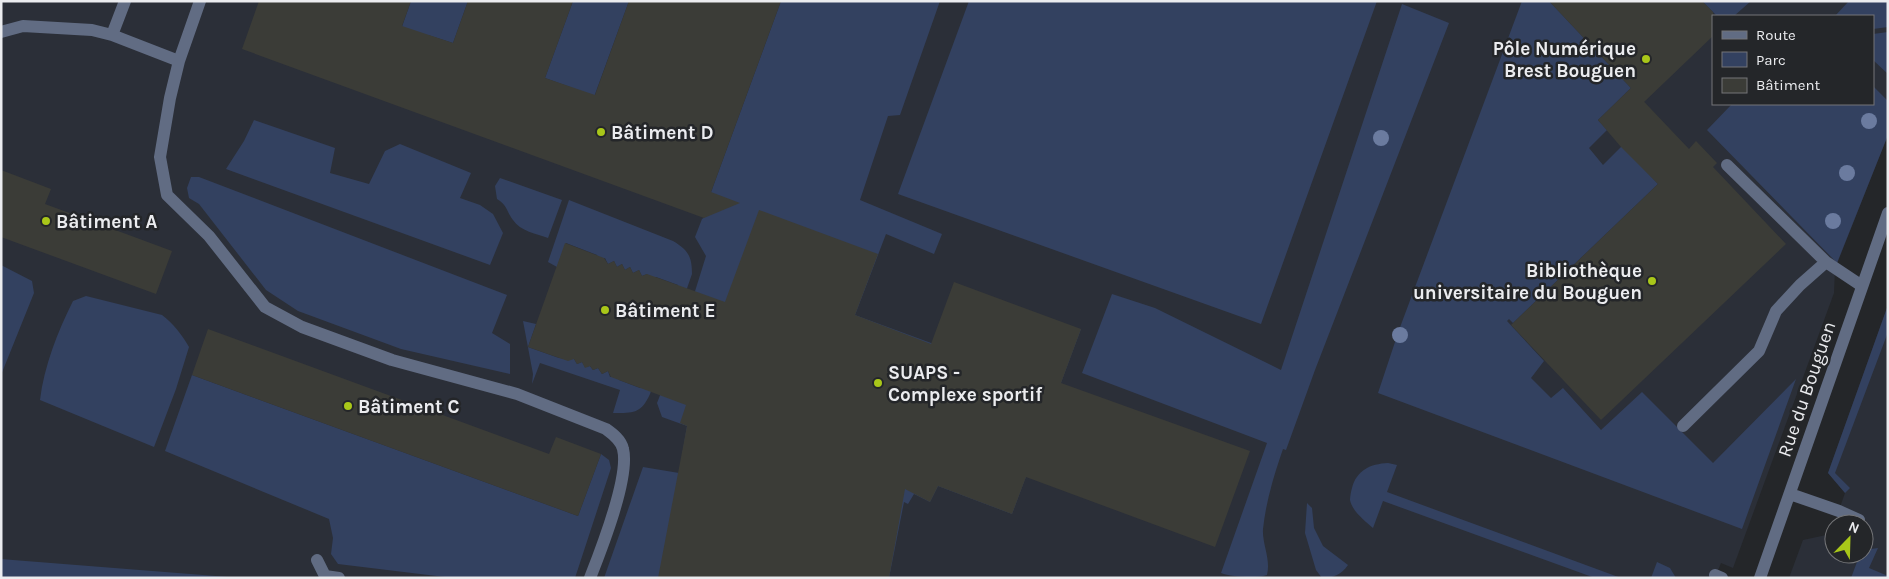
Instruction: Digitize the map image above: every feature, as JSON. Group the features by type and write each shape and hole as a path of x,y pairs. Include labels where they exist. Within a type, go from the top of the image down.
{"street":[{"path":"112,35 125,1"},
{"path":"200,1 178,61 160,157 167,195 210,236 265,306 310,330 392,360 517,394 606,428 617,438 623,449 624,466 622,484 590,578"},
{"path":"1,32 23,26 92,30 112,35 178,61"},
{"path":"1727,165 1826,262 1862,286"},
{"name":"Rue du Bouguen","path":"1760,578 1888,213"},
{"path":"1683,426 1759,351 1776,311 1800,284 1826,262"},
{"path":"1790,494 1846,514"},
{"path":"316,560 325,576 339,578"}],"shaded area":[{"path":"1,1 1888,1 1888,135 1835,269 1834,293 1733,568 1721,563 1715,578 1,578"},
{"path":"1888,305 1888,578 1789,578 1803,540 1824,536 1824,564 1874,564 1874,514 1838,514 1845,493 1828,473"}],"green space":[{"path":"411,1 468,1 453,43 428,35 423,47 398,38"},
{"path":"573,1 629,1 590,108 570,87 545,78"},
{"name":"SUAPS - Complexe sportif","path":"781,1 940,1 900,115 888,116 860,200 942,234 934,254 886,234 855,315 931,343 1081,329 1012,514 938,486 930,502 914,494 908,504 904,502 889,578 604,578 643,467 679,473 687,426 662,417 657,403 672,365 706,256 695,237 702,219 705,217 703,214"},
{"path":"969,1 1377,1 1261,324 898,194"},
{"path":"1522,1 1549,1 1631,88 1598,120 1607,130 1589,148 1603,165 1622,146 1658,184 1513,323 1509,319 1507,321 1544,361 1531,378 1551,398 1563,388 1601,430 1642,392 1713,463 1796,379 1742,529 1378,393 1399,330"},
{"path":"1702,1 1751,1 1735,15 1716,15"},
{"path":"1849,1 1885,1 1888,4 1888,27 1874,29 1874,15 1836,15"},
{"path":"1402,4 1449,23 1286,450 1283,449 1268,498 1264,519 1264,540 1268,563 1267,575 1244,577 1221,573 1267,443 1082,373 1112,294 1155,308 1281,370"},
{"path":"1888,32 1888,74 1874,61 1874,34"},
{"path":"1874,87 1888,101 1888,135 1837,263 1707,130 1731,105 1874,105"},
{"path":"254,120 335,148 330,173 369,184 385,151 400,144 471,173 460,198 480,205 493,214 503,233 490,265 226,169 244,141"},
{"path":"191,177 199,177 507,295 492,333 510,344 510,374 401,349 298,311 266,290 199,204 189,198 187,188"},
{"path":"500,178 562,200 548,238 516,224 505,206 497,199 495,186"},
{"path":"569,200 673,241 686,251 690,258 692,274 650,394 647,401 636,411 613,413 620,390 540,363 532,384 533,374 523,321 536,324 528,347 559,358 574,359 577,364 582,362 585,367 590,366 593,370 598,368 602,374 608,371 610,377 616,375 619,380 640,388 678,285 656,277 651,280 647,274 642,276 639,270 633,273 630,267 625,270 622,264 617,267 614,261 608,264 605,258 599,260 597,255 566,243 557,267 548,262"},
{"path":"1,265 32,281 34,293 1,375"},
{"path":"86,296 162,315 177,329 189,347 176,389 154,447 40,400 48,362 62,324 73,301"},
{"path":"1888,305 1888,332 1835,473 1850,488 1845,493 1828,473"},
{"path":"192,375 578,516 601,454 609,460 611,468 575,578 453,578 338,564 331,554 333,538 329,519 165,451"},
{"path":"1388,463 1397,465 1387,492 1621,578 1595,578 1383,501 1373,528 1353,508 1350,500 1351,491 1354,482 1361,472 1375,465"},
{"path":"1307,503 1312,508 1314,528 1323,546 1348,565 1340,574 1333,577 1322,578 1316,570 1305,533"},
{"path":"1878,548 1874,557 1874,549"},
{"path":"1,559 13,560 241,578 1,578"},
{"path":"1657,562 1670,568 1676,578 1651,578"},
{"path":"1856,564 1871,564 1869,568 1888,576 1888,578 1851,578"}],"building":[{"name":"Bâtiment D","path":"259,1 411,1 402,26 453,43 468,1 573,1 545,78 595,95 629,1 781,1 711,192 740,203 704,218 242,49"},
{"name":"Pôle Numérique Brest Bouguen","path":"1549,1 1702,1 1713,12 1712,37 1644,102"},
{"name":"Bibliothèque universitaire du Bouguen","path":"1631,88 1689,149 1696,141 1717,163 1713,167 1786,244 1601,420 1511,325 1658,184 1621,147 1598,120"},
{"name":"Bâtiment A","path":"1,170 51,189 45,204 172,251 156,294 1,237"},
{"name":"SUAPS - Complexe sportif","path":"759,210 878,254 855,315 931,344 954,282 1081,329 1061,383 1250,451 1215,547 1026,477 1012,514 938,486 930,502 905,489 889,578 658,578 687,426 680,423 686,405 611,377 608,371 602,374 598,368 593,370 590,366 585,368 582,362 577,364 574,359 568,361 528,347 565,243 604,258 608,264 614,261 617,267 622,264 625,270 630,267 633,273 639,270 642,276 647,274 725,302"},
{"name":"Bâtiment C","path":"208,329 549,454 556,437 601,454 578,516 192,375"}],"place":[{"name":"Pôle Numérique Brest Bouguen","path":"1646,59"},
{"name":"Bâtiment D","path":"601,132"},
{"name":"Bâtiment A","path":"46,221"},
{"name":"Bibliothèque universitaire du Bouguen","path":"1652,281"},
{"name":"Bâtiment E","path":"605,310"},
{"name":"SUAPS - Complexe sportif","path":"878,383"},
{"name":"Bâtiment C","path":"348,406"}]}
